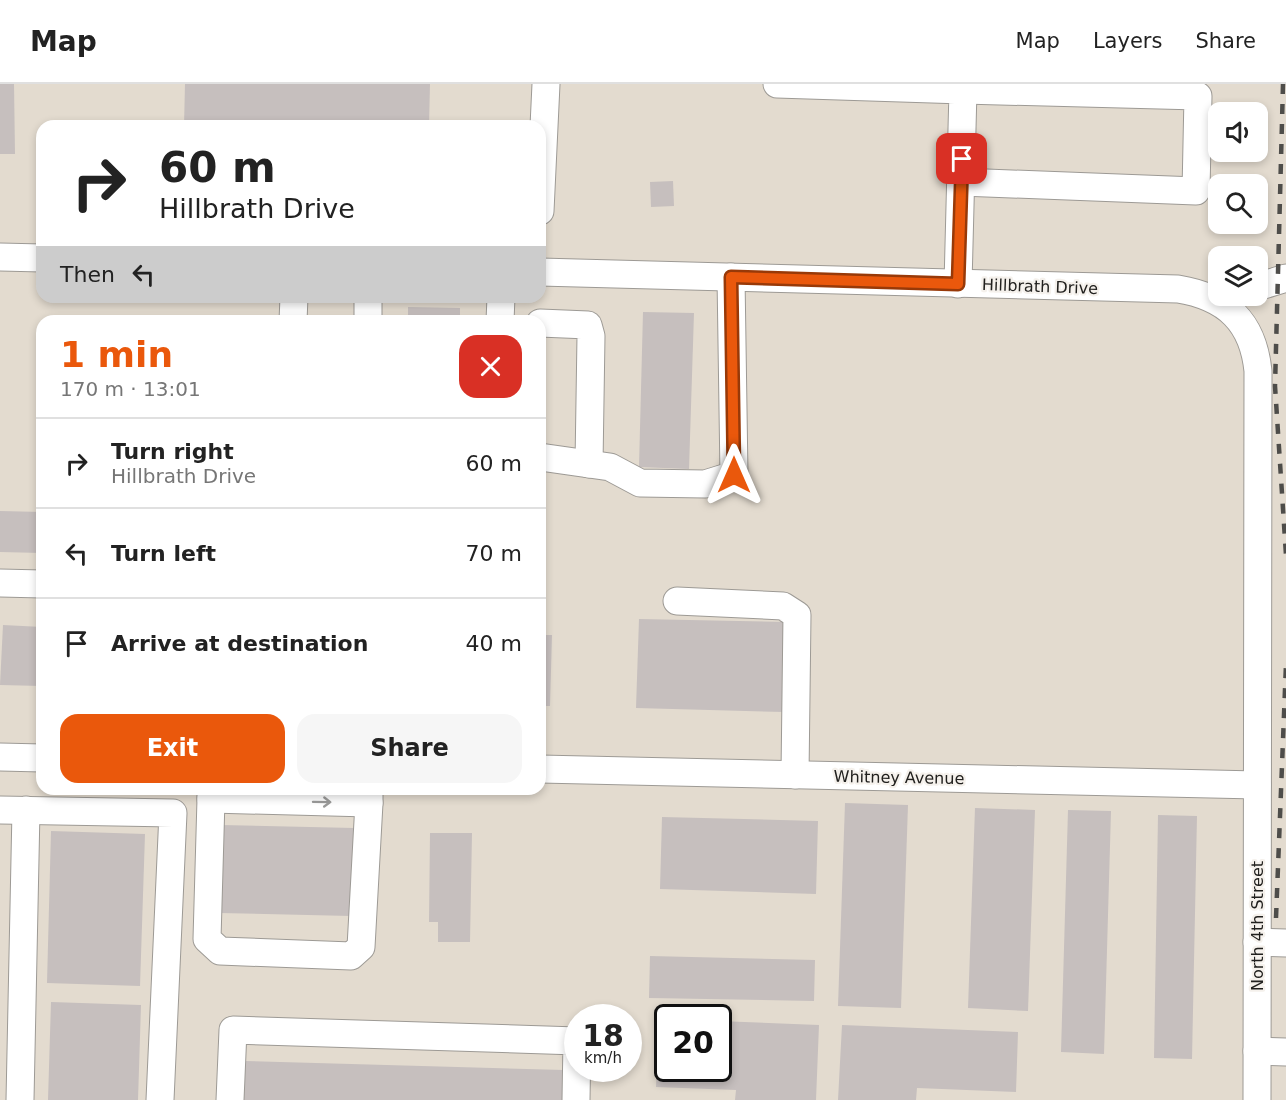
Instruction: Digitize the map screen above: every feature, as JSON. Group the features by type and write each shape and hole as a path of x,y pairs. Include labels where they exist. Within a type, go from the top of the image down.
{"street":[{"path":"544,120 546,84"},
{"path":"777,84 1198,96 1196,191 961,182"},
{"path":"958,284 963,90"},
{"path":"0,257 36,258"},
{"name":"Hillbrath Drive","path":"546,272 1178,290 1208,295"},
{"path":"546,458 610,467 640,483 705,484 734,475 731,277"},
{"path":"1268,284 1286,278"},
{"name":"Hillbrath Drive","path":"1229,306 1245,327 1256,356"},
{"path":"546,323 588,325 591,336 589,464"},
{"name":"North 4th Street","path":"1256,356 1257,1100"},
{"path":"0,583 36,584"},
{"path":"677,602 783,606 797,615 795,775"},
{"path":"0,757 36,758"},
{"name":"Whitney Avenue","path":"546,769 1257,785"},
{"path":"211,795 207,939 219,951 351,956 362,947 369,796 290,795"},
{"path":"20,1100 13,810 172,813 160,1100"},
{"path":"1257,942 1286,943"},
{"path":"230,1100 233,1030 577,1041 576,1100"},
{"path":"1257,1051 1286,1052"}],"shaded area":[{"path":"0,84 1286,84 1286,1100 0,1100"}],"building":[{"path":"0,84 14,84 15,154 0,154"},
{"path":"185,84 430,84 429,120 184,120"},
{"path":"673,181 674,206 651,207 650,182"},
{"path":"408,307 460,308 460,315 408,315"},
{"path":"643,312 694,313 689,469 639,467"},
{"path":"0,511 36,512 36,553 0,552"},
{"path":"639,619 787,622 785,712 636,708"},
{"path":"3,625 36,627 36,686 0,685"},
{"path":"546,635 552,635 550,706 546,706"},
{"path":"845,803 908,805 901,1008 838,1006"},
{"path":"975,808 1035,810 1028,1011 968,1008"},
{"path":"1068,810 1111,811 1104,1054 1061,1052"},
{"path":"1158,815 1197,816 1192,1059 1154,1058"},
{"path":"662,817 818,821 816,894 660,889"},
{"path":"221,825 354,828 351,916 219,913"},
{"path":"51,831 145,834 140,986 47,983"},
{"path":"430,833 472,833 470,942 438,942 438,922 429,922"},
{"path":"650,956 815,960 814,1001 649,998"},
{"path":"51,1002 141,1005 138,1100 48,1100"},
{"path":"732,1022 819,1025 816,1100 735,1100 736,1090 656,1087 656,1082 732,1082"},
{"path":"842,1025 1018,1032 1016,1092 917,1088 916,1100 838,1100"},
{"path":"244,1061 564,1070 563,1100 243,1100"}],"railway":[{"path":"1283,84 1275,386 1286,555"},
{"path":"1276,918 1286,664"}],"route":[{"path":"734,475 731,277 958,284 962,159"}]}
